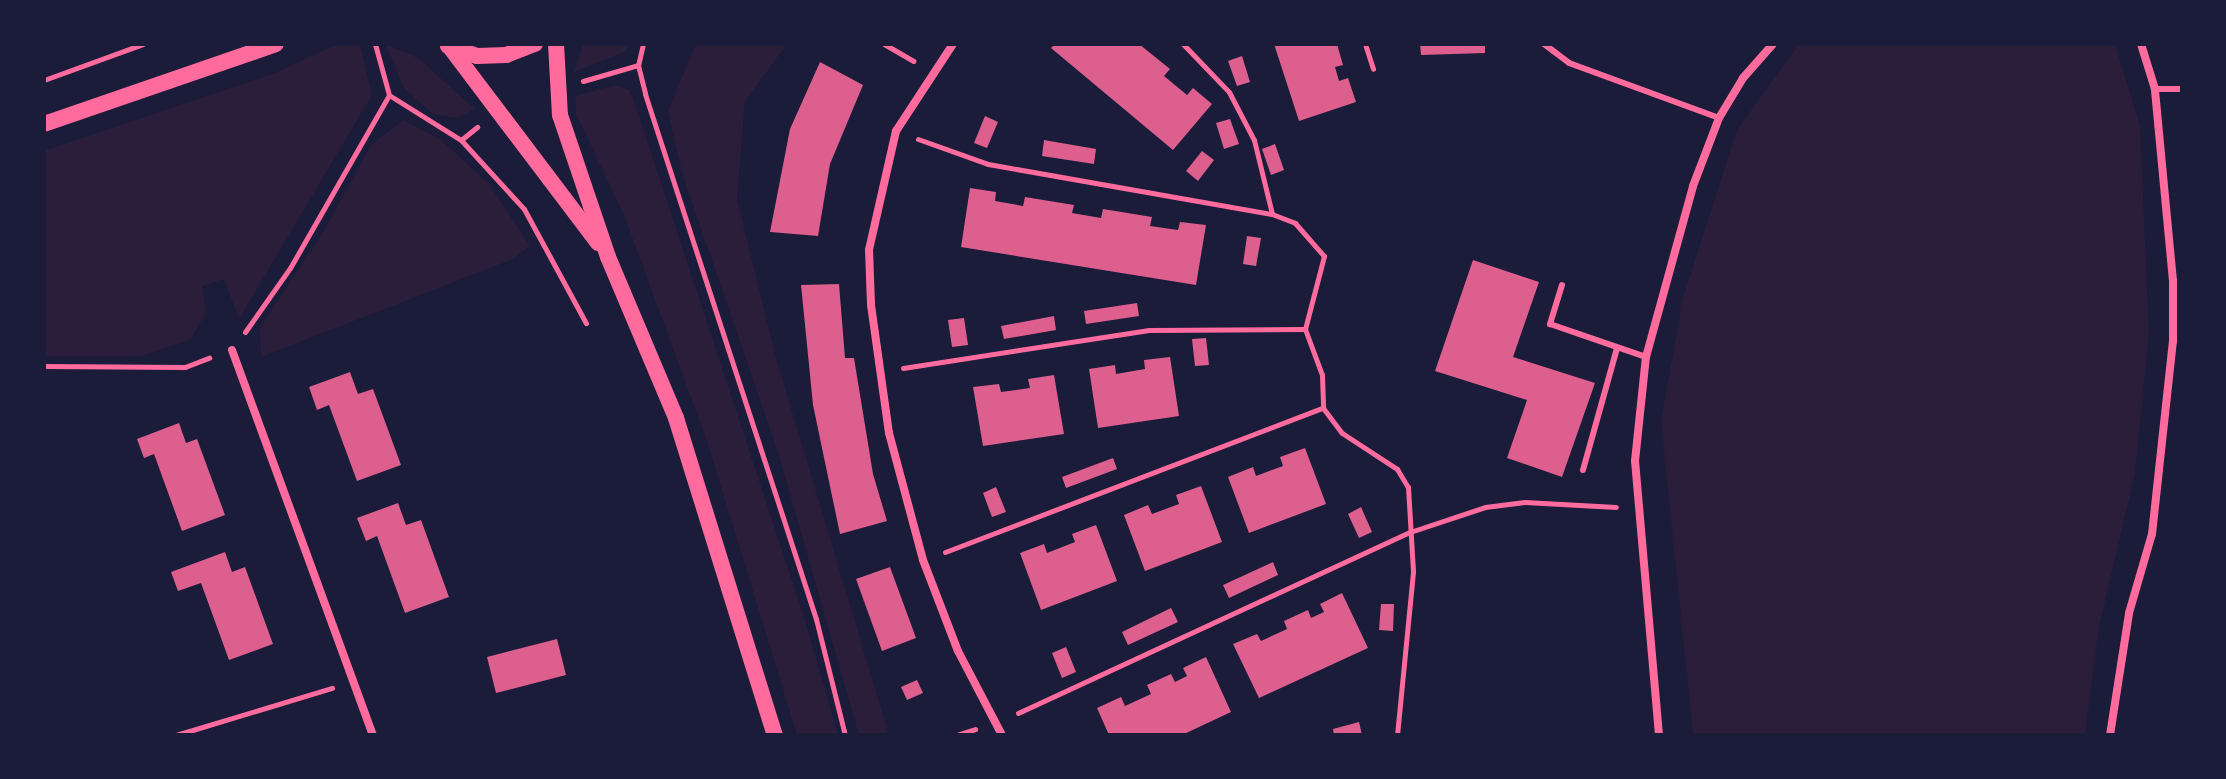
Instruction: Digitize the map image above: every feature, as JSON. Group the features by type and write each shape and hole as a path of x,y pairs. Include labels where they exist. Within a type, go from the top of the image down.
{"main road":[{"path":"187,75 238,44"},
{"path":"44,124 276,44"},
{"path":"448,45 477,56 506,55 535,44"},
{"path":"556,44 560,115 608,257 676,418 775,735"},
{"path":"448,45 608,257"}],"street":[{"path":"953,44 931,70 896,131 879,185 869,250 879,371 889,433 923,560 958,651 1002,735"},
{"path":"1659,735 1637,509 1637,410 1646,357 1693,186 1719,118 1743,78 1773,44"},
{"path":"2110,735 2129,613 2152,534 2171,395 2173,281 2155,89 2141,44"},
{"path":"232,350 373,735"}],"lane":[{"path":"1544,44 1569,63 1719,118"},
{"path":"2155,89 2182,89"},
{"path":"1562,285 1550,324 1646,357"},
{"path":"1583,470 1617,348"}],"path":[{"path":"44,80 143,44"},
{"path":"44,366 185,367 232,350 290,268 389,95 375,44"},
{"path":"643,44 638,65 645,94 816,619 845,735"},
{"path":"884,44 931,70"},
{"path":"1183,44 1229,92 1254,140 1272,214"},
{"path":"1365,44 1373,69"},
{"path":"896,131 988,164 1272,214 1295,223 1324,256 1305,329 1322,375 1323,408 1342,433 1397,469 1408,487 1413,572 1397,735"},
{"path":"461,140 524,209 586,323"},
{"path":"879,371 1149,330 1305,329"},
{"path":"923,560 1323,408"},
{"path":"957,735 995,723 1410,532 1485,507 1525,502 1637,509"},
{"path":"176,735 355,682"}],"shaded area":[{"path":"337,44 360,44 372,95 239,319 224,279 202,286 206,313 190,340 141,356 44,356 44,151 275,73"},
{"path":"385,44 418,58 475,109 457,118 433,114 404,88"},
{"path":"583,44 631,44 622,53 574,72"},
{"path":"696,44 787,44 745,101 737,199 776,358 889,735 859,735 778,452 682,173 668,111"},
{"path":"1799,44 2115,44 2140,126 2149,334 2135,473 2099,627 2085,735 1693,735 1661,421 1683,298 1737,130"},
{"path":"615,85 629,90 633,98 804,617 838,735 797,735 707,441 624,215 576,114 575,96"},
{"path":"403,120 440,139 489,184 530,246 513,259 261,357 260,327 321,236 371,145"}],"building":[{"path":"1055,44 1139,44 1170,69 1164,76 1187,95 1193,88 1212,104 1173,150 1051,48"},
{"path":"1274,44 1337,44 1343,65 1335,67 1339,81 1348,78 1356,102 1299,121"},
{"path":"1420,44 1485,44 1485,53 1421,55"},
{"path":"1242,56 1250,82 1237,86 1228,61"},
{"path":"820,62 863,85 830,164 818,236 770,232 790,129"},
{"path":"985,116 998,122 987,148 974,143"},
{"path":"1230,119 1239,144 1224,149 1216,123"},
{"path":"1044,140 1096,149 1094,164 1042,156"},
{"path":"1275,144 1284,170 1271,175 1262,149"},
{"path":"1202,151 1214,160 1198,181 1186,171"},
{"path":"970,188 996,192 995,201 1023,206 1025,197 1074,205 1072,213 1101,218 1103,209 1152,217 1150,226 1178,230 1180,222 1206,225 1196,285 961,247"},
{"path":"1247,236 1261,238 1256,266 1243,264"},
{"path":"1473,260 1539,282 1513,357 1595,383 1562,477 1507,458 1527,400 1435,371"},
{"path":"839,284 845,358 854,358 873,474 887,521 840,534 813,405 801,285"},
{"path":"1137,303 1139,316 1086,324 1084,311"},
{"path":"1054,316 1056,330 1004,339 1001,326"},
{"path":"964,318 968,345 952,347 948,320"},
{"path":"1206,338 1209,365 1195,366 1192,339"},
{"path":"1170,357 1179,416 1098,428 1089,369 1115,365 1116,374 1145,369 1144,360"},
{"path":"350,372 358,394 373,389 401,465 357,481 329,405 317,410 309,387"},
{"path":"1054,375 1064,434 983,446 973,387 999,384 1001,392 1030,388 1028,379"},
{"path":"179,423 186,443 197,439 225,515 182,531 154,454 144,458 137,439"},
{"path":"1305,448 1326,504 1249,533 1228,477 1253,467 1256,476 1283,466 1280,457"},
{"path":"1113,458 1117,469 1066,488 1062,477"},
{"path":"1201,486 1222,542 1145,571 1124,515 1148,505 1152,514 1179,504 1176,495"},
{"path":"996,487 1006,512 992,517 983,493"},
{"path":"398,503 406,525 421,520 449,597 405,613 377,536 366,541 357,518"},
{"path":"1361,507 1372,532 1359,538 1348,514"},
{"path":"1096,525 1117,581 1041,610 1020,553 1044,544 1047,553 1075,542 1072,534"},
{"path":"225,552 232,572 245,567 273,644 229,660 201,583 178,591 171,572"},
{"path":"1273,562 1278,575 1229,598 1223,585"},
{"path":"890,567 916,638 882,651 856,579"},
{"path":"1342,593 1368,648 1259,698 1233,644 1257,634 1261,641 1287,629 1284,621 1308,610 1311,618 1324,612 1320,604"},
{"path":"1381,604 1394,604 1393,631 1379,630"},
{"path":"1171,608 1178,622 1128,645 1122,632"},
{"path":"557,639 566,675 496,693 487,657"},
{"path":"1066,647 1076,672 1062,678 1052,653"},
{"path":"1206,657 1231,712 1182,735 1109,735 1097,708 1121,697 1125,706 1151,694 1147,685 1171,674 1175,682 1187,676 1183,668"},
{"path":"917,680 923,693 907,700 901,687"},
{"path":"1359,722 1362,735 1334,735 1333,729"}]}
